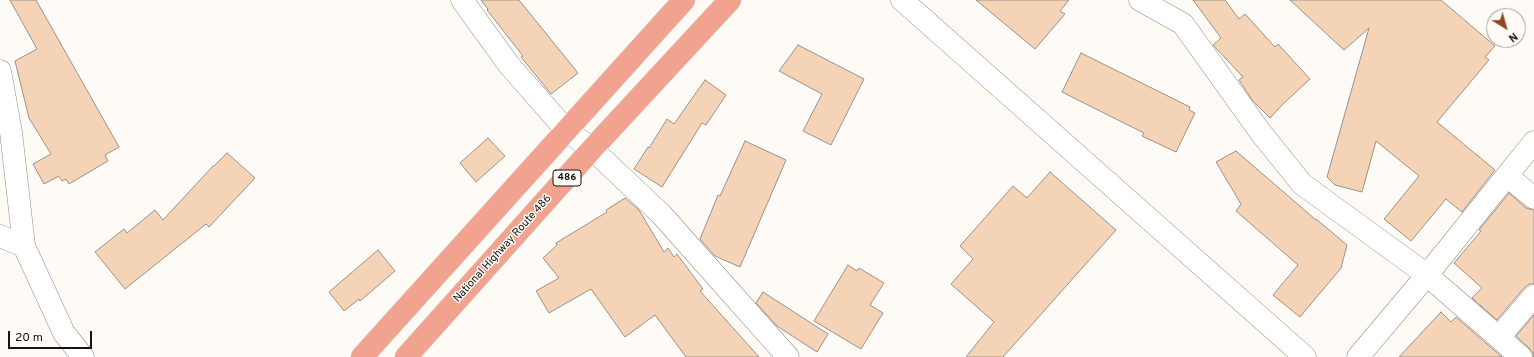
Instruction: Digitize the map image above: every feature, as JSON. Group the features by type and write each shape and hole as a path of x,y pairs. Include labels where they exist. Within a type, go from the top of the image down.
{"highway":[{"path":"362,357 684,0"},
{"name":"National Highway Route 486","path":"406,357 592,149 730,0"}],"street":[{"path":"462,0 509,65 566,130 592,149 661,214 783,356"},
{"path":"902,0 1305,357"},
{"path":"1140,0 1184,24 1261,133 1302,184 1426,275 1522,357"},
{"path":"0,70 11,132 24,246 64,333 83,357"},
{"path":"1358,357 1534,142"},
{"path":"1507,176 1534,198"},
{"path":"0,236 24,246"},
{"path":"1500,337 1534,296"}],"building":[{"path":"10,0 36,0 119,147 105,155 108,161 69,184 66,179 62,181 59,176 44,184 33,164 51,154 29,118 15,61 37,49"},
{"path":"481,0 519,0 578,73 551,94 521,57 523,56"},
{"path":"976,0 1069,0 1060,11 1065,14 1035,49"},
{"path":"1193,0 1225,0 1239,19 1245,14 1275,47 1278,44 1310,79 1270,118 1253,101 1239,80 1243,77 1213,45 1221,38"},
{"path":"1290,0 1441,0 1486,38 1486,48 1493,48 1485,57 1489,60 1437,122 1495,170 1462,212 1446,199 1411,241 1384,219 1419,176 1376,141 1362,192 1335,185 1327,177 1369,28 1344,50"},
{"path":"798,45 864,79 831,145 803,131 822,94 779,71"},
{"path":"1081,53 1190,107 1189,110 1195,113 1176,152 1142,136 1144,133 1062,92"},
{"path":"705,80 726,95 706,125 702,123 662,187 634,169 667,119 674,124"},
{"path":"488,138 505,156 476,182 460,163"},
{"path":"745,141 786,160 740,267 715,256 700,239 718,195 720,196"},
{"path":"1236,151 1347,245 1341,268 1300,317 1273,295 1298,265 1236,211 1241,204 1216,162"},
{"path":"227,153 255,178 209,227 206,224 125,289 95,252 124,229 127,233 155,210 163,220"},
{"path":"1050,172 1116,230 1003,357 966,357 994,322 951,284 973,259 960,246 1013,186 1027,198"},
{"path":"1509,193 1526,208 1534,210 1534,284 1529,284 1524,288 1497,320 1472,298 1482,288 1454,263 1481,231 1479,230"},
{"path":"625,198 639,210 664,252 668,248 674,257 677,254 703,289 700,291 759,357 686,357 655,315 625,337 591,289 549,313 536,291 559,278 543,258 557,245 556,243 607,212 606,210"},
{"path":"378,250 395,271 360,301 359,299 344,311 329,292"},
{"path":"848,265 857,271 859,268 884,283 870,305 883,313 861,349 814,321"},
{"path":"763,292 828,334 817,352 777,326 756,303"},
{"path":"1441,312 1451,322 1456,317 1502,357 1399,357"},
{"path":"1534,315 1533,357 1533,353 1529,348 1516,336"}]}
